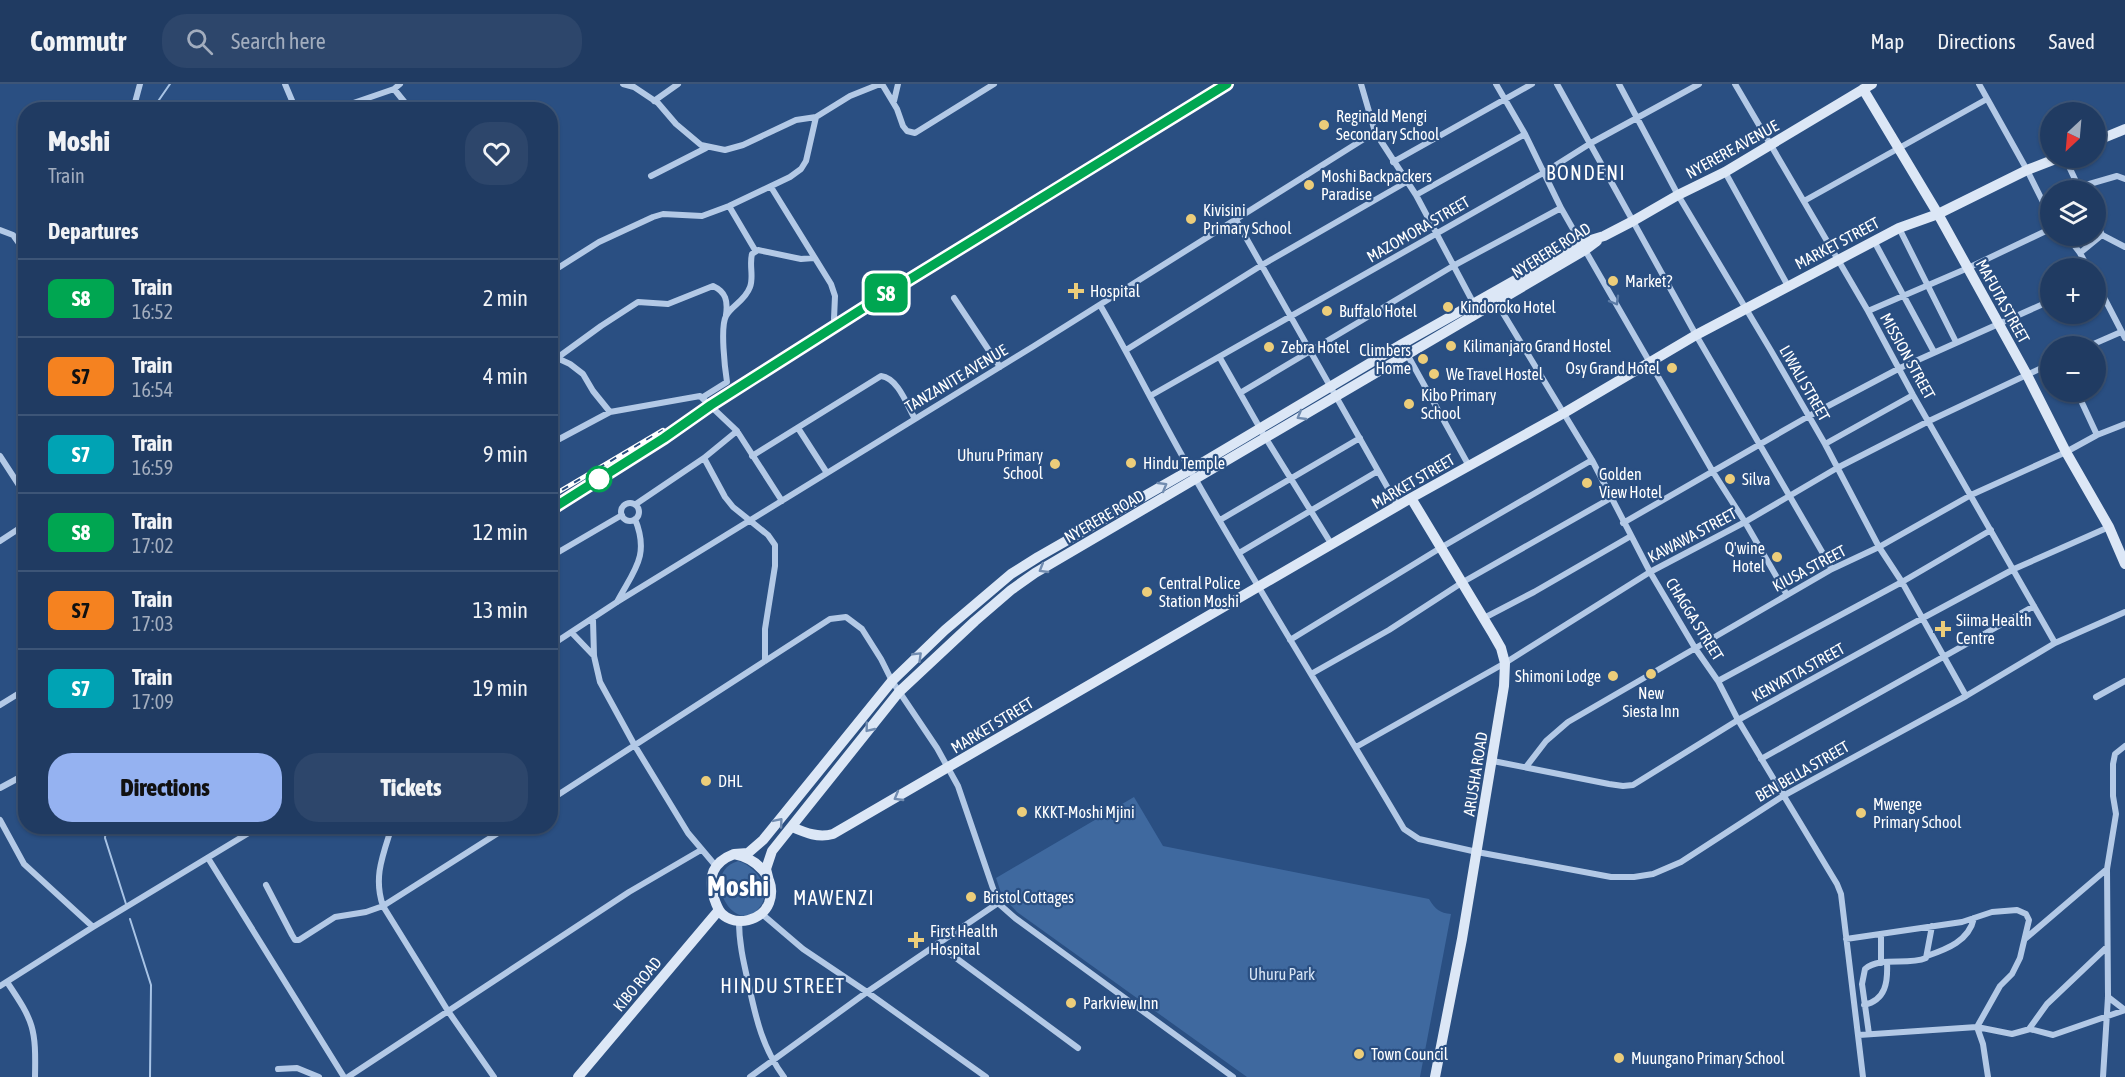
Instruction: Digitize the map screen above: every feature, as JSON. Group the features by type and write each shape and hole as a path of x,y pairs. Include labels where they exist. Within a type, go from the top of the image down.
{"main road":[{"name":"NYERERE AVENUE","path":"1604,236 1771,146 1865,86"},
{"name":"MAFUTA STREET","path":"1865,86 2027,375 2066,452 2109,527 2125,564"},
{"path":"2106,137 2125,129"},
{"name":"MARKET STREET","path":"792,827 812,835 824,837 833,834 1745,307 1899,228 1938,214 2040,165"},
{"name":"NYERERE ROAD","path":"769,881 766,869 772,851 899,692 1011,590 1262,433 1404,349 1604,236"},
{"name":"NYERERE ROAD","path":"734,854 748,853 763,840 892,681 945,630 1011,574 1038,557 1193,475"},
{"name":"ARUSHA ROAD","path":"1412,498 1501,648 1505,663 1504,686 1493,760 1435,1077"},
{"path":"734,854 752,859 764,871 771,889 769,904 762,914 756,918 739,921 732,920 719,910 711,889 711,878 716,865 724,858 734,854"},
{"name":"KIBO ROAD","path":"578,1077 719,910"}],"street":[{"path":"135,102 140,84"},
{"path":"285,84 293,102"},
{"path":"356,102 394,89 400,84"},
{"path":"624,84 634,87 658,103 684,132 706,148"},
{"path":"654,101 678,84"},
{"path":"651,176 706,148 733,149 796,120 816,117 850,96 881,84 893,102 903,126 907,131 915,133 994,84"},
{"path":"893,102 898,84"},
{"path":"1361,84 1375,132 1408,181 1476,308"},
{"path":"1496,84 1525,134 1583,247 1713,472 1788,595"},
{"path":"1394,162 1532,84"},
{"path":"1557,84 1695,335 1832,569"},
{"name":"LIWALI STREET","path":"1620,84 1678,195 1809,416 1879,547 1902,582 1921,620 1966,696"},
{"name":"MAZOMORA STREET","path":"1150,396 1545,172 1591,143 1699,84"},
{"name":"MISSION STREET","path":"1735,84 1868,311 1913,395 2055,643"},
{"path":"1979,84 2040,196"},
{"path":"394,89 405,102"},
{"path":"1804,201 1988,99"},
{"path":"558,268 599,242 653,217 663,214 702,216 729,206 795,174 806,161 816,117"},
{"name":"TANZANITE AVENUE","path":"558,641 617,602 1100,305 1375,132"},
{"path":"1416,195 1525,134"},
{"path":"1725,172 1788,286"},
{"path":"2101,180 2123,178"},
{"path":"1126,350 1263,265 1408,181"},
{"path":"771,187 833,288 836,296 834,319"},
{"path":"729,206 755,250 801,259 814,258"},
{"path":"1240,393 1453,266 1561,208"},
{"path":"1236,220 1398,507"},
{"path":"1899,228 1956,342"},
{"path":"0,230 13,235 18,242"},
{"path":"1868,311 2040,234"},
{"path":"2106,237 2125,247"},
{"path":"1874,241 1934,352"},
{"path":"2075,246 2083,258"},
{"path":"2080,253 2089,246"},
{"path":"726,315 745,298 751,285 750,260 755,250"},
{"path":"558,356 641,302 668,304 713,286 725,296 726,315 723,336 727,382 703,397"},
{"path":"954,298 1000,367"},
{"name":"CHAGGA STREET","path":"1494,298 1592,460 1650,572 1695,648 1718,681 1738,720 1833,876 1841,894 1846,939"},
{"path":"2106,302 2123,335 2106,340"},
{"name":"BEN BELLA STREET","path":"1100,305 1258,588 1404,829 1412,836 1477,852 1611,876 1634,877 1653,874 1682,862 1783,796 1966,696 2055,643 2125,612"},
{"path":"1623,523 1809,416 1934,352 2040,305"},
{"path":"1404,349 1469,466"},
{"path":"1220,358 1262,433 1332,544"},
{"path":"558,360 570,364 583,374 610,412"},
{"name":"KAWAWA STREET","path":"1356,747 1505,663 1650,572 1745,522 1837,468 1929,421 2040,369"},
{"path":"753,456 881,375 893,382 915,419"},
{"path":"1824,444 1913,395"},
{"path":"558,440 610,412 696,396 703,397 737,431 782,501"},
{"path":"2081,402 2097,435"},
{"name":"KIUSA STREET","path":"1526,767 1546,741 1568,722 1832,569 1879,547 1971,495 2125,424"},
{"path":"798,428 827,473"},
{"path":"636,504 704,458 737,431"},
{"path":"1220,520 1360,438"},
{"path":"0,456 18,484"},
{"path":"704,458 733,507 768,535 775,545 775,566 765,629 765,661"},
{"path":"1290,640 1442,547 1592,460"},
{"path":"1239,553 1378,471"},
{"path":"1311,674 1389,630 1463,582 1611,498"},
{"path":"635,519 627,520 622,515 621,509 630,502 636,504"},
{"path":"635,519 639,512 636,504"},
{"path":"558,552 622,515"},
{"path":"617,602 640,555 641,534 635,519"},
{"name":"KENYATTA STREET","path":"1493,760 1609,784 1633,785 1738,720 2014,569 2109,527"},
{"path":"0,542 18,530"},
{"path":"1718,681 1902,582 1991,530"},
{"path":"1484,618 1631,536"},
{"path":"1761,759 2034,606"},
{"path":"558,795 830,619 846,616 862,629 892,681 937,747 949,769 970,816 998,903 1233,1077"},
{"path":"593,620 594,656 600,682 688,833 716,865"},
{"path":"572,633 594,656"},
{"path":"2096,697 2125,681"},
{"path":"0,705 18,694"},
{"path":"2103,1077 2108,997 2107,869 2116,814 2113,796 2113,764 2115,753 2125,747"},
{"path":"0,788 18,778"},
{"path":"2116,814 2125,810"},
{"path":"0,820 24,864 93,927"},
{"path":"0,986 247,834"},
{"path":"389,834 381,859 378,878 378,891 383,906 448,1011 494,1077"},
{"path":"266,885 295,940 302,939 335,917 366,912 383,906 496,834"},
{"path":"208,858 346,1077 629,892 701,850"},
{"path":"2025,940 2107,869"},
{"path":"750,1077 867,992 998,903"},
{"path":"1863,1077 1846,939 1932,926 1992,912 2022,911 2029,920 2020,958 2012,974 2003,981 1977,1027 1983,1044 1988,1077"},
{"path":"762,914 802,949 867,992 986,1077"},
{"path":"1869,1034 1864,1005 1863,974 1868,967 1884,963 1923,960 1964,938 1971,930 1974,918"},
{"path":"739,921 740,949 757,1023 771,1060 784,1077"},
{"path":"1927,956 1932,926"},
{"path":"1864,1005 1874,1002 1885,989 1881,934"},
{"path":"937,944 1078,1048"},
{"path":"2029,1029 2047,1004 2107,947"},
{"path":"7,982 32,1021 36,1039 35,1077"},
{"path":"2108,997 2125,1010"},
{"path":"1859,1035 1977,1027 2012,1035 2029,1029 2053,1035 2125,1010"},
{"path":"278,1069 297,1068 319,1077"}],"green space":[{"name":"Uhuru Park","path":"1134,797 1163,846 1429,899 1438,910 1451,914 1420,1077 1247,1077 1017,912 1002,896 996,878"},
{"path":"738,861 757,873 764,887 763,901 759,908 750,915 740,915 731,909 724,900 721,889 721,878 726,868"}],"waterway":[{"path":"158,102 170,84"},
{"path":"105,834 126,904"},
{"path":"130,919 151,985 150,1077"}],"railway":[{"path":"558,505 664,439 711,405 881,297 1227,84"},
{"path":"558,492 663,430"}],"train":[{"name":"S8","path":"558,505 881,297 1227,84"}],"place":[{"name":"Reginald Mengi Secondary School","path":"1324,125"},
{"name":"Moshi Backpackers Paradise","path":"1309,185"},
{"name":"Kivisini Primary School","path":"1191,219"},
{"name":"Market?","path":"1613,281"},
{"name":"Hospital","path":"1076,291"},
{"name":"Kindoroko Hotel","path":"1448,307"},
{"name":"Buffalo Hotel","path":"1327,311"},
{"name":"Kilimanjaro Grand Hostel","path":"1451,346"},
{"name":"Zebra Hotel","path":"1269,347"},
{"name":"Climbers Home","path":"1423,359"},
{"name":"Osy Grand Hotel","path":"1672,368"},
{"name":"We Travel Hostel","path":"1434,374"},
{"name":"Kibo Primary School","path":"1409,404"},
{"name":"Hindu Temple","path":"1131,463"},
{"name":"Uhuru Primary School","path":"1055,464"},
{"name":"Silva","path":"1730,479"},
{"name":"Golden View Hotel","path":"1587,483"},
{"name":"Q'wine Hotel","path":"1777,557"},
{"name":"Central Police Station Moshi","path":"1147,592"},
{"name":"Siima Health Centre","path":"1943,629"},
{"name":"New Siesta Inn","path":"1651,674"},
{"name":"Shimoni Lodge","path":"1613,676"},
{"name":"DHL","path":"706,781"},
{"name":"KKKT-Moshi Mjini","path":"1022,812"},
{"name":"Mwenge Primary School","path":"1861,813"},
{"name":"Bristol Cottages","path":"971,897"},
{"name":"First Health Hospital","path":"916,940"},
{"name":"Parkview Inn","path":"1071,1003"},
{"name":"Town Council","path":"1359,1054"},
{"name":"Muungano Primary School","path":"1619,1058"}],"district":[{"name":"BONDENI","path":"1586,172"},
{"name":"Moshi","path":"738,886"},
{"name":"MAWENZI","path":"834,897"},
{"name":"HINDU STREET","path":"783,985"}]}
